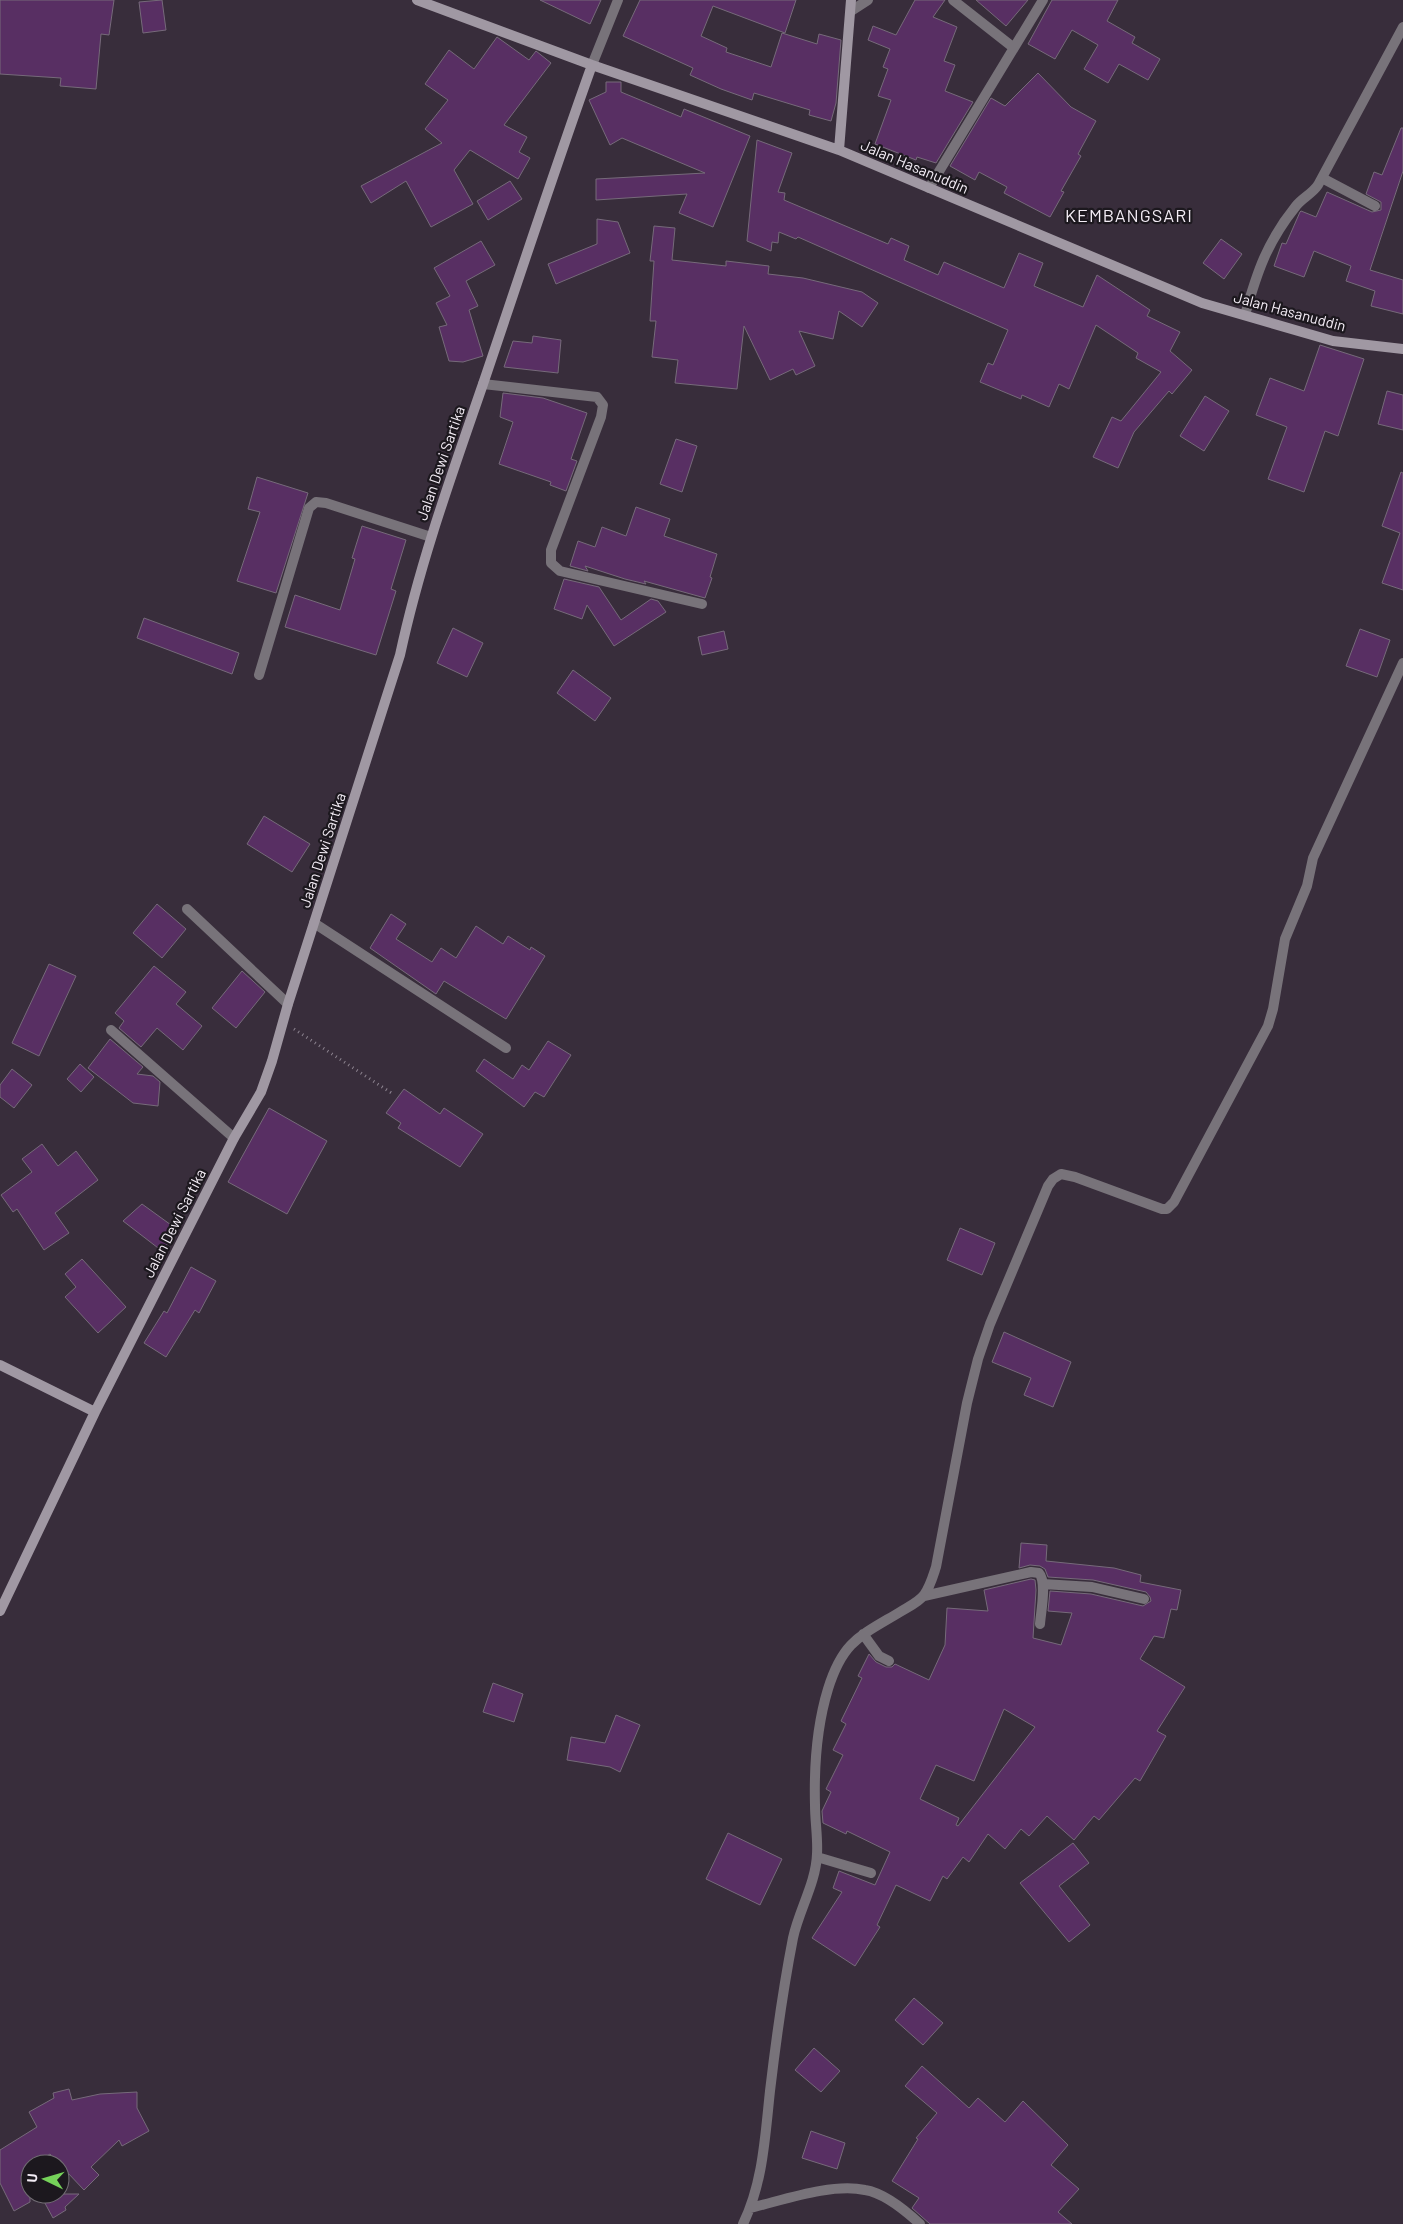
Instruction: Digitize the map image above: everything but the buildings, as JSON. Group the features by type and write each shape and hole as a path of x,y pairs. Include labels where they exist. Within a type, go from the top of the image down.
{"street":[{"name":"Jalan Hasanuddin","path":"417,0 592,65 839,150 1202,303 1333,341 1403,349"},
{"path":"592,65 618,0"},
{"path":"839,150 851,0"},
{"path":"850,11 868,0"},
{"path":"954,0 1014,48"},
{"path":"929,188 1043,0"},
{"path":"1245,315 1256,273 1266,250 1296,205 1315,189 1322,178 1403,27"},
{"name":"Jalan Dewi Sartika","path":"0,1611 95,1412 234,1138 261,1092 400,655 411,605 431,537 537,220 592,65"},
{"path":"1322,178 1375,206"},
{"path":"483,384 597,397 603,405 601,416 551,550 551,563 560,571 702,604"},
{"path":"259,676 310,508 316,502 326,502 431,537"},
{"path":"924,1596 936,1567 967,1403 978,1359 990,1324 1048,1186 1061,1174 1075,1177 1156,1208 1167,1209 1174,1202 1268,1026 1273,1009 1285,939 1307,886 1312,858 1403,663"},
{"path":"187,909 288,1004"},
{"path":"314,923 506,1048"},
{"path":"111,1030 234,1138"},
{"path":"0,1365 95,1412"},
{"path":"743,2224 750,2208 760,2172 781,2009 794,1936 812,1880 817,1857 815,1803 820,1726 836,1665 849,1645 863,1634 924,1596 1031,1572 1039,1572 1042,1576 1040,1624"},
{"path":"1043,1584 1092,1587 1144,1599"},
{"path":"863,1634 879,1656 889,1662"},
{"path":"817,1857 871,1873"},
{"path":"750,2208 836,2189 865,2190 883,2196 920,2224"}],"path":[{"path":"283,1022 393,1094"}],"district":[{"name":"KEMBANGSARI","path":"1129,215"}]}
